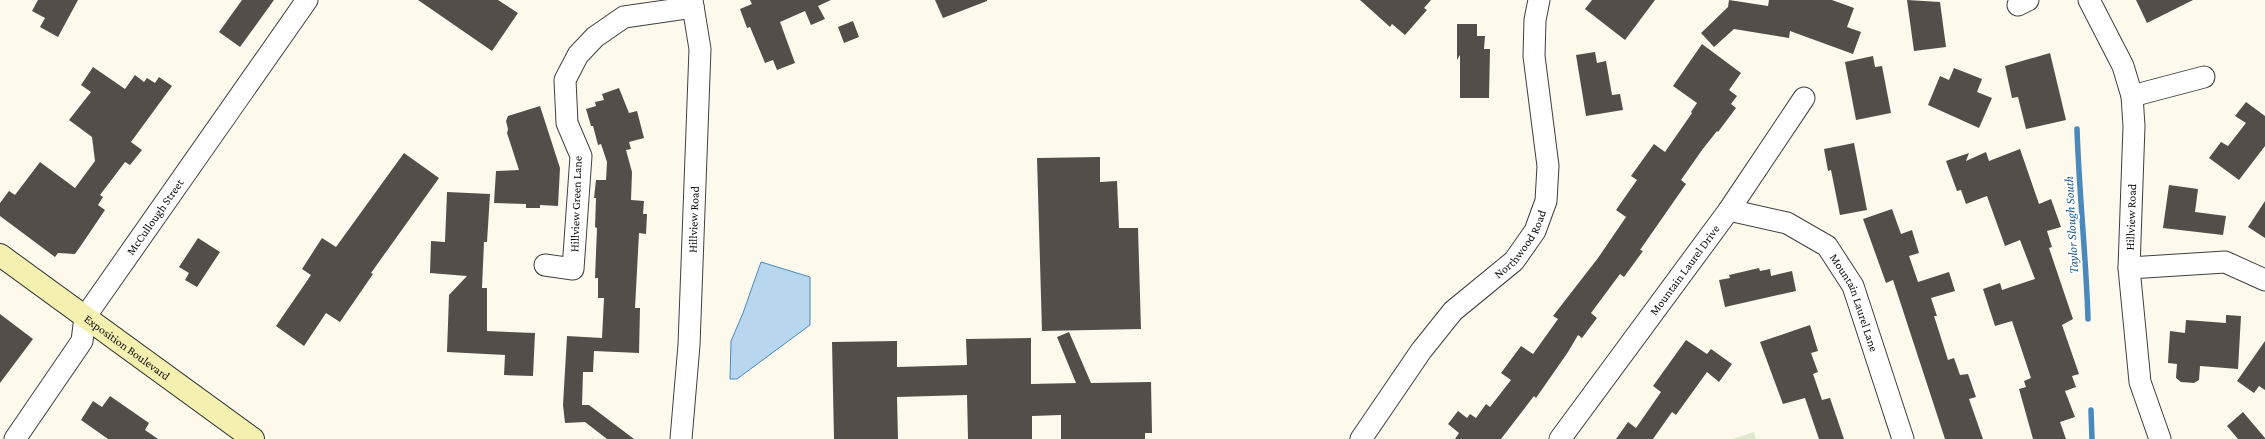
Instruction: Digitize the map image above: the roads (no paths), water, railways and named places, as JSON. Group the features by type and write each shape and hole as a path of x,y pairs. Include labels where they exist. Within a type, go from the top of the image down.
{"street":[{"name":"McCullough Street","path":"15,439 82,341 85,317 307,0"},
{"name":"Northwood Road","path":"1361,439 1421,351 1453,311 1514,262 1535,231 1546,201 1548,166 1534,56 1535,20 1539,0"},
{"name":"Hillview Road","path":"2089,0 2123,66 2132,96 2134,126 2129,268 2140,382 2160,439"},
{"name":"Hillview Road","path":"681,439 689,345 700,49 693,3"},
{"name":"Hillview Green Lane","path":"545,265 573,269 580,156 567,123 565,80 578,55 595,37 624,17 693,3"},
{"path":"2132,96 2204,77"},
{"name":"Mountain Laurel Drive","path":"1560,439 1729,210 1804,98"},
{"name":"Mountain Laurel Lane","path":"1729,210 1788,223 1828,246 1853,286 1903,439"},
{"name":"Exposition Boulevard","path":"0,255 253,439"},
{"path":"2129,268 2225,262 2265,280"}],"water":[{"path":"761,262 810,277 810,325 737,379 730,379 731,341 743,313"}],"waterway":[{"name":"Taylor Slough South","path":"2077,129 2088,319"},
{"name":"Taylor Slough South","path":"2091,410 2092,439"}]}
